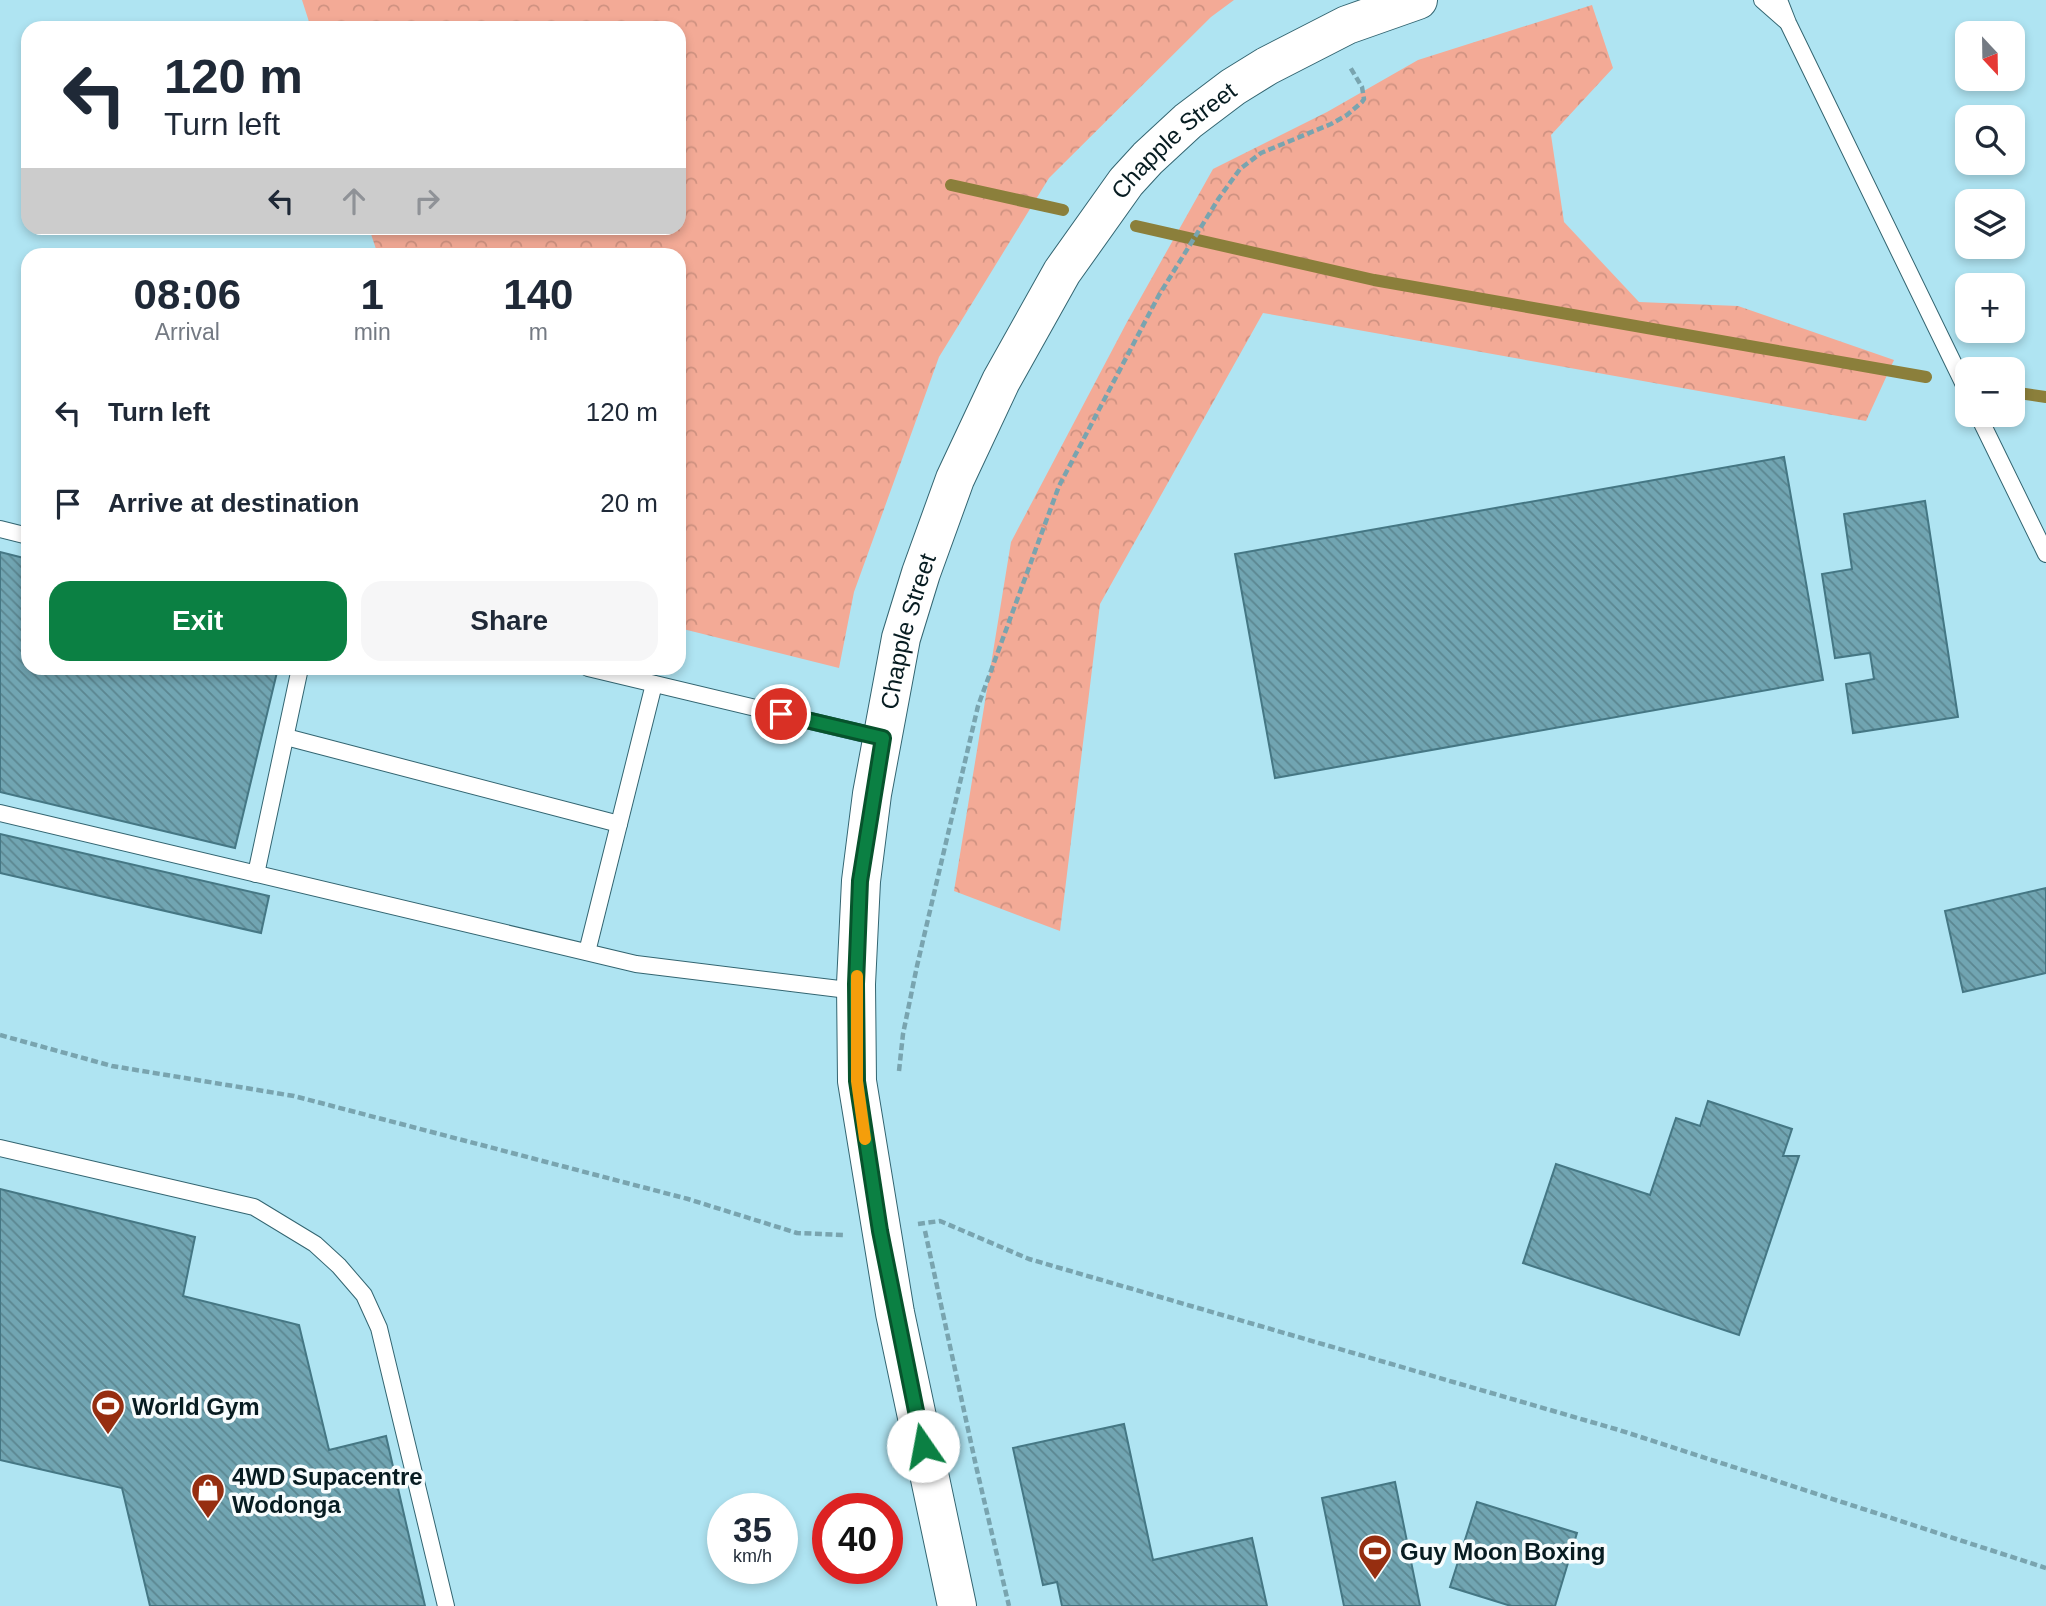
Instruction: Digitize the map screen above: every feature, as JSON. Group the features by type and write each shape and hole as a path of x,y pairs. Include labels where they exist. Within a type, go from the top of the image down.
{"street":[{"name":"Chapple Street","path":"957,1606 880,1231 857,1081 856,991 860,881 901,638 921,573 956,479 1001,381 1062,272 1126,182 1188,121 1233,87 1339,29 1383,0"},
{"name":"Chapple Street","path":"1339,29 1418,0"}],"lane":[{"path":"1762,0 1788,23"},
{"path":"1779,0 1955,366"},
{"path":"1985,427 2046,554"},
{"path":"0,529 21,534"},
{"path":"256,874 299,675"},
{"path":"616,675 883,738"},
{"path":"587,952 653,684"},
{"path":"286,737 619,824"},
{"path":"0,813 636,964 856,991"},
{"path":"0,1147 254,1207 304,1237 339,1266 364,1295 379,1328 446,1606"}],"path":[{"path":"899,1079 903,1034 916,966 978,706 1059,486 1159,295 1240,169 1261,153 1347,116 1364,99 1362,87 1339,29"},
{"path":"0,1035 112,1066 294,1096 688,1199 797,1233 836,1236 940,1221 1029,1259 1619,1430 2046,1568"},
{"path":"920,1210 1009,1606"}],"green space":[{"path":"302,0 1234,0 1211,17 1049,178 939,357 854,592 839,668 686,630 686,248 376,248 371,235 686,235 686,21 309,21"},
{"path":"1592,5 1613,68 1551,135 1564,222 1639,302 1738,306 1894,360 1866,421 1263,313 1100,604 1060,931 954,891 1011,542 1127,322 1213,169 1327,112 1418,60"}],"building":[{"path":"1784,457 1823,680 1275,778 1235,554"},
{"path":"1925,501 1958,717 1853,733 1846,684 1874,679 1870,653 1835,658 1822,574 1852,569 1844,514"},
{"path":"0,552 21,557 21,675 276,675 235,848 0,792"},
{"path":"0,834 269,896 261,933 0,873"},
{"path":"2046,888 2046,973 1963,992 1945,911"},
{"path":"1708,1101 1792,1129 1783,1156 1799,1156 1739,1335 1523,1263 1556,1164 1650,1195 1676,1118 1700,1126"},
{"path":"0,1189 195,1237 183,1296 299,1325 329,1450 386,1436 425,1606 150,1606 122,1488 0,1460"},
{"path":"1124,1424 1153,1560 1252,1538 1267,1606 1062,1606 1057,1582 1043,1585 1013,1448"},
{"path":"1395,1482 1420,1606 1344,1606 1322,1498"},
{"path":"1477,1502 1577,1533 1555,1606 1511,1606 1450,1587"}],"waterway":[{"path":"951,185 1063,210"},
{"path":"1136,226 1374,280 1926,377"},
{"path":"2025,394 2046,397"}],"slow traffic":[{"path":"857,976 857,1081 865,1139"}],"place":[{"name":"World Gym","path":"108,1436"},
{"name":"4WD Supacentre Wodonga","path":"208,1520"},
{"name":"Guy Moon Boxing","path":"1375,1581"}],"route":[{"path":"781,714 883,738 860,881 856,984 857,1081 880,1231 923,1446"}]}
